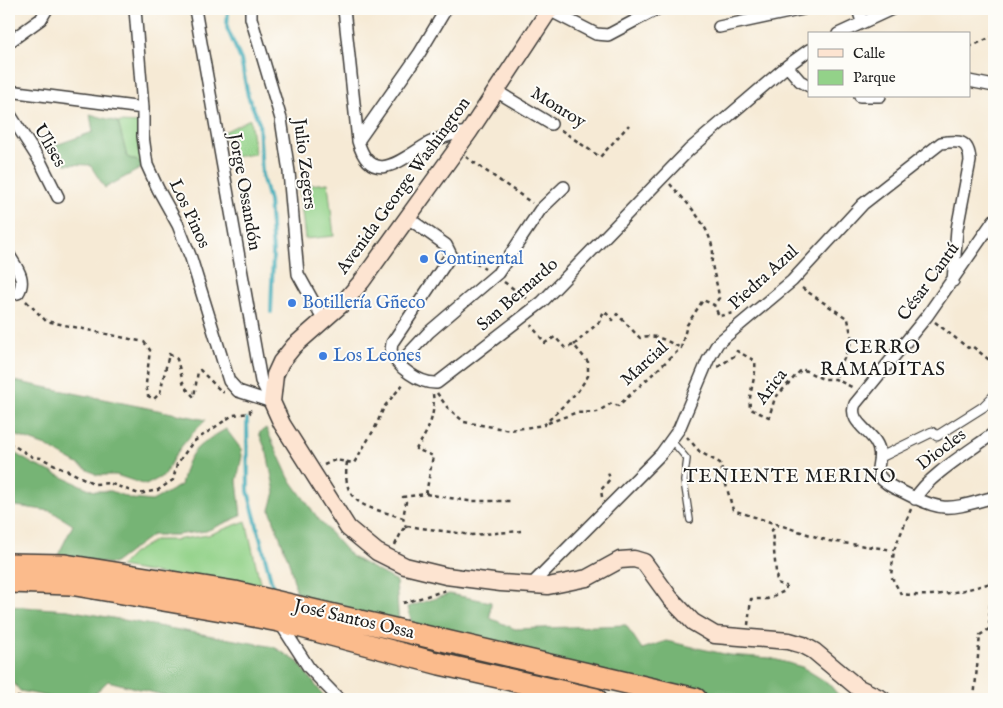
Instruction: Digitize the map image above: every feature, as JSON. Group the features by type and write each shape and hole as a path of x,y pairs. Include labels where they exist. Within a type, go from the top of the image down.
{"highway":[{"name":"José Santos Ossa","path":"9,564 65,564 235,592 696,699"},
{"name":"José Santos Ossa","path":"9,582 70,584 279,621 440,664 596,699"}],"main road":[{"name":"Avenida George Washington","path":"272,402 275,375 281,362 294,346 324,321 362,281 469,132 550,9"},
{"path":"272,402 282,424 348,528 361,541 388,559 446,576 501,583 548,586 586,578 620,560 634,559 644,562 670,598 693,622 714,635 790,641 803,645 814,651 857,687 882,699"}],"street":[{"path":"9,42 41,19 46,9"},
{"name":"Los Pinos","path":"135,9 143,108 143,136 147,165 181,233 199,283 229,381 238,391"},
{"name":"Jorge Ossandón","path":"195,9 261,381 272,402"},
{"name":"Julio Zegers","path":"251,9 251,18 281,119 289,172 298,274 324,321"},
{"path":"344,9 358,141 364,156 378,166 388,167 401,162 429,143 451,134 469,132"},
{"path":"358,141 419,54 446,9"},
{"path":"550,9 596,34 608,35 657,9"},
{"path":"719,27 803,9"},
{"path":"858,9 862,22"},
{"path":"842,32 892,9"},
{"name":"San Bernardo","path":"431,383 443,380 542,302 689,150 787,66 808,51"},
{"path":"787,66 800,81 808,85"},
{"path":"970,81 994,86"},
{"path":"9,91 143,108"},
{"name":"Monroy","path":"496,91 551,124"},
{"name":"Ulises","path":"9,113 41,163 58,197"},
{"name":"Piedra Azul","path":"532,584 648,468 671,440 679,428 699,379 718,343 792,281 862,204 941,142 954,141 964,144 969,149 970,161 957,229 953,281"},
{"path":"399,364 429,332 498,273 540,210 564,187"},
{"path":"408,218 446,245 451,255 392,343 392,355 399,364 420,380 431,383"},
{"name":"César Cantú","path":"915,499 880,477 877,470 881,457 880,449 871,435 853,417 852,411 855,404 927,316 994,220"},
{"path":"9,255 22,278 22,284 13,294"},
{"path":"261,381 281,362"},
{"path":"238,391 272,402"},
{"path":"881,457 932,432 937,436 983,407 994,396"},
{"name":"Diocles","path":"915,499 920,490 932,479 994,433"},
{"path":"915,499 929,505 947,509 994,497"},
{"path":"279,621 309,668 339,699"}],"lane":[{"path":"671,440 687,460 684,481 690,520"}],"path":[{"path":"970,47 994,36"},
{"name":"Monroy","path":"551,124 600,157 629,125"},
{"path":"456,150 540,210"},
{"path":"664,177 693,210 706,230 713,253 711,262 716,276 719,298 714,305 719,316 736,313"},
{"path":"792,281 848,319 852,340 836,378"},
{"path":"13,294 46,321 144,342 150,350 146,384 148,396 154,399 160,393 169,354 177,359 184,386 194,397 198,371 200,370 222,392 238,391"},
{"name":"Marcial","path":"431,383 446,407 464,422 510,430 544,425 560,417 575,413 597,412 612,403 618,406 681,348 687,325 703,300 714,305"},
{"path":"525,316 545,343 555,337 565,348 574,345 599,322 604,311 613,320 617,314 640,338 646,335 655,337 681,348"},
{"path":"927,316 968,348 972,346 994,364"},
{"path":"544,425 567,404 588,376 588,362 574,345"},
{"name":"Arica","path":"699,379 734,356 737,351 754,360 756,370 749,395 750,409 769,417 775,398 802,369 810,371 823,380 836,378 864,393"},
{"path":"311,471 335,460 354,463 375,428 384,408 411,374"},
{"path":"426,494 433,456 416,449 427,434 435,406 431,383"},
{"path":"9,443 33,458 42,458 95,484 109,483 139,494 149,493 174,480 177,464 193,442 233,415 250,413 251,396"},
{"path":"679,428 700,452 720,463 733,510 829,541 894,550"},
{"path":"347,462 345,478 351,497 364,505 403,518"},
{"path":"607,469 610,479 601,490 603,500 609,506"},
{"path":"407,526 403,518 406,502 403,497 426,494 468,501 510,501"},
{"path":"915,499 894,550 892,576 901,594 924,596 953,594 994,582"},
{"path":"747,638 751,599 767,599 786,591 786,586 777,583 774,565 772,530 778,524"},
{"path":"388,559 403,529 407,530 407,526"},
{"path":"407,526 472,535 521,531"},
{"path":"403,603 448,590"},
{"path":"974,699 980,635 989,629 990,604 994,604"},
{"path":"9,695 25,699"}],"green space":[{"path":"90,114 118,122 127,157 147,165 105,188 90,165 65,164 53,146 93,132"},
{"path":"250,119 255,154 231,157 224,132"},
{"path":"118,122 143,123 147,165 127,157"},
{"path":"328,183 334,236 305,239 299,186"},
{"path":"9,380 206,420 182,445 165,475 146,485 116,475 97,475 46,446 9,433"},
{"path":"266,428 289,478 320,521 352,557 396,581 399,627 299,601 289,562 270,510 275,492 267,453 259,433"},
{"path":"226,429 241,449 242,456 237,481 241,516 206,531 176,535 152,535 113,564 57,557 73,525 51,511 9,505 9,450 33,464 94,491 111,491 132,499 152,501 181,485 190,457 200,445"},
{"path":"246,521 262,591 120,567 132,554 155,540 175,540 208,535"},
{"path":"449,594 491,602 490,618 515,629 626,625 642,649 666,641 729,655 770,658 802,667 828,683 842,699 708,699 414,633 408,607"},
{"path":"9,606 68,610 274,647 298,662 326,699 178,699 108,681 89,699 60,699 20,691 9,677"}],"waterway":[{"path":"228,9 227,28 241,60 248,96 259,122 262,175 269,201 273,253 271,312"},
{"path":"247,419 248,491 273,588"}],"place":[{"name":"Continental","path":"424,259"},
{"name":"Botillería Gñeco","path":"292,303"},
{"name":"Los Leones","path":"323,356"}],"district":[{"name":"CERRO RAMADITAS","path":"883,359"},
{"name":"TENIENTE MERINO","path":"790,477"}]}
